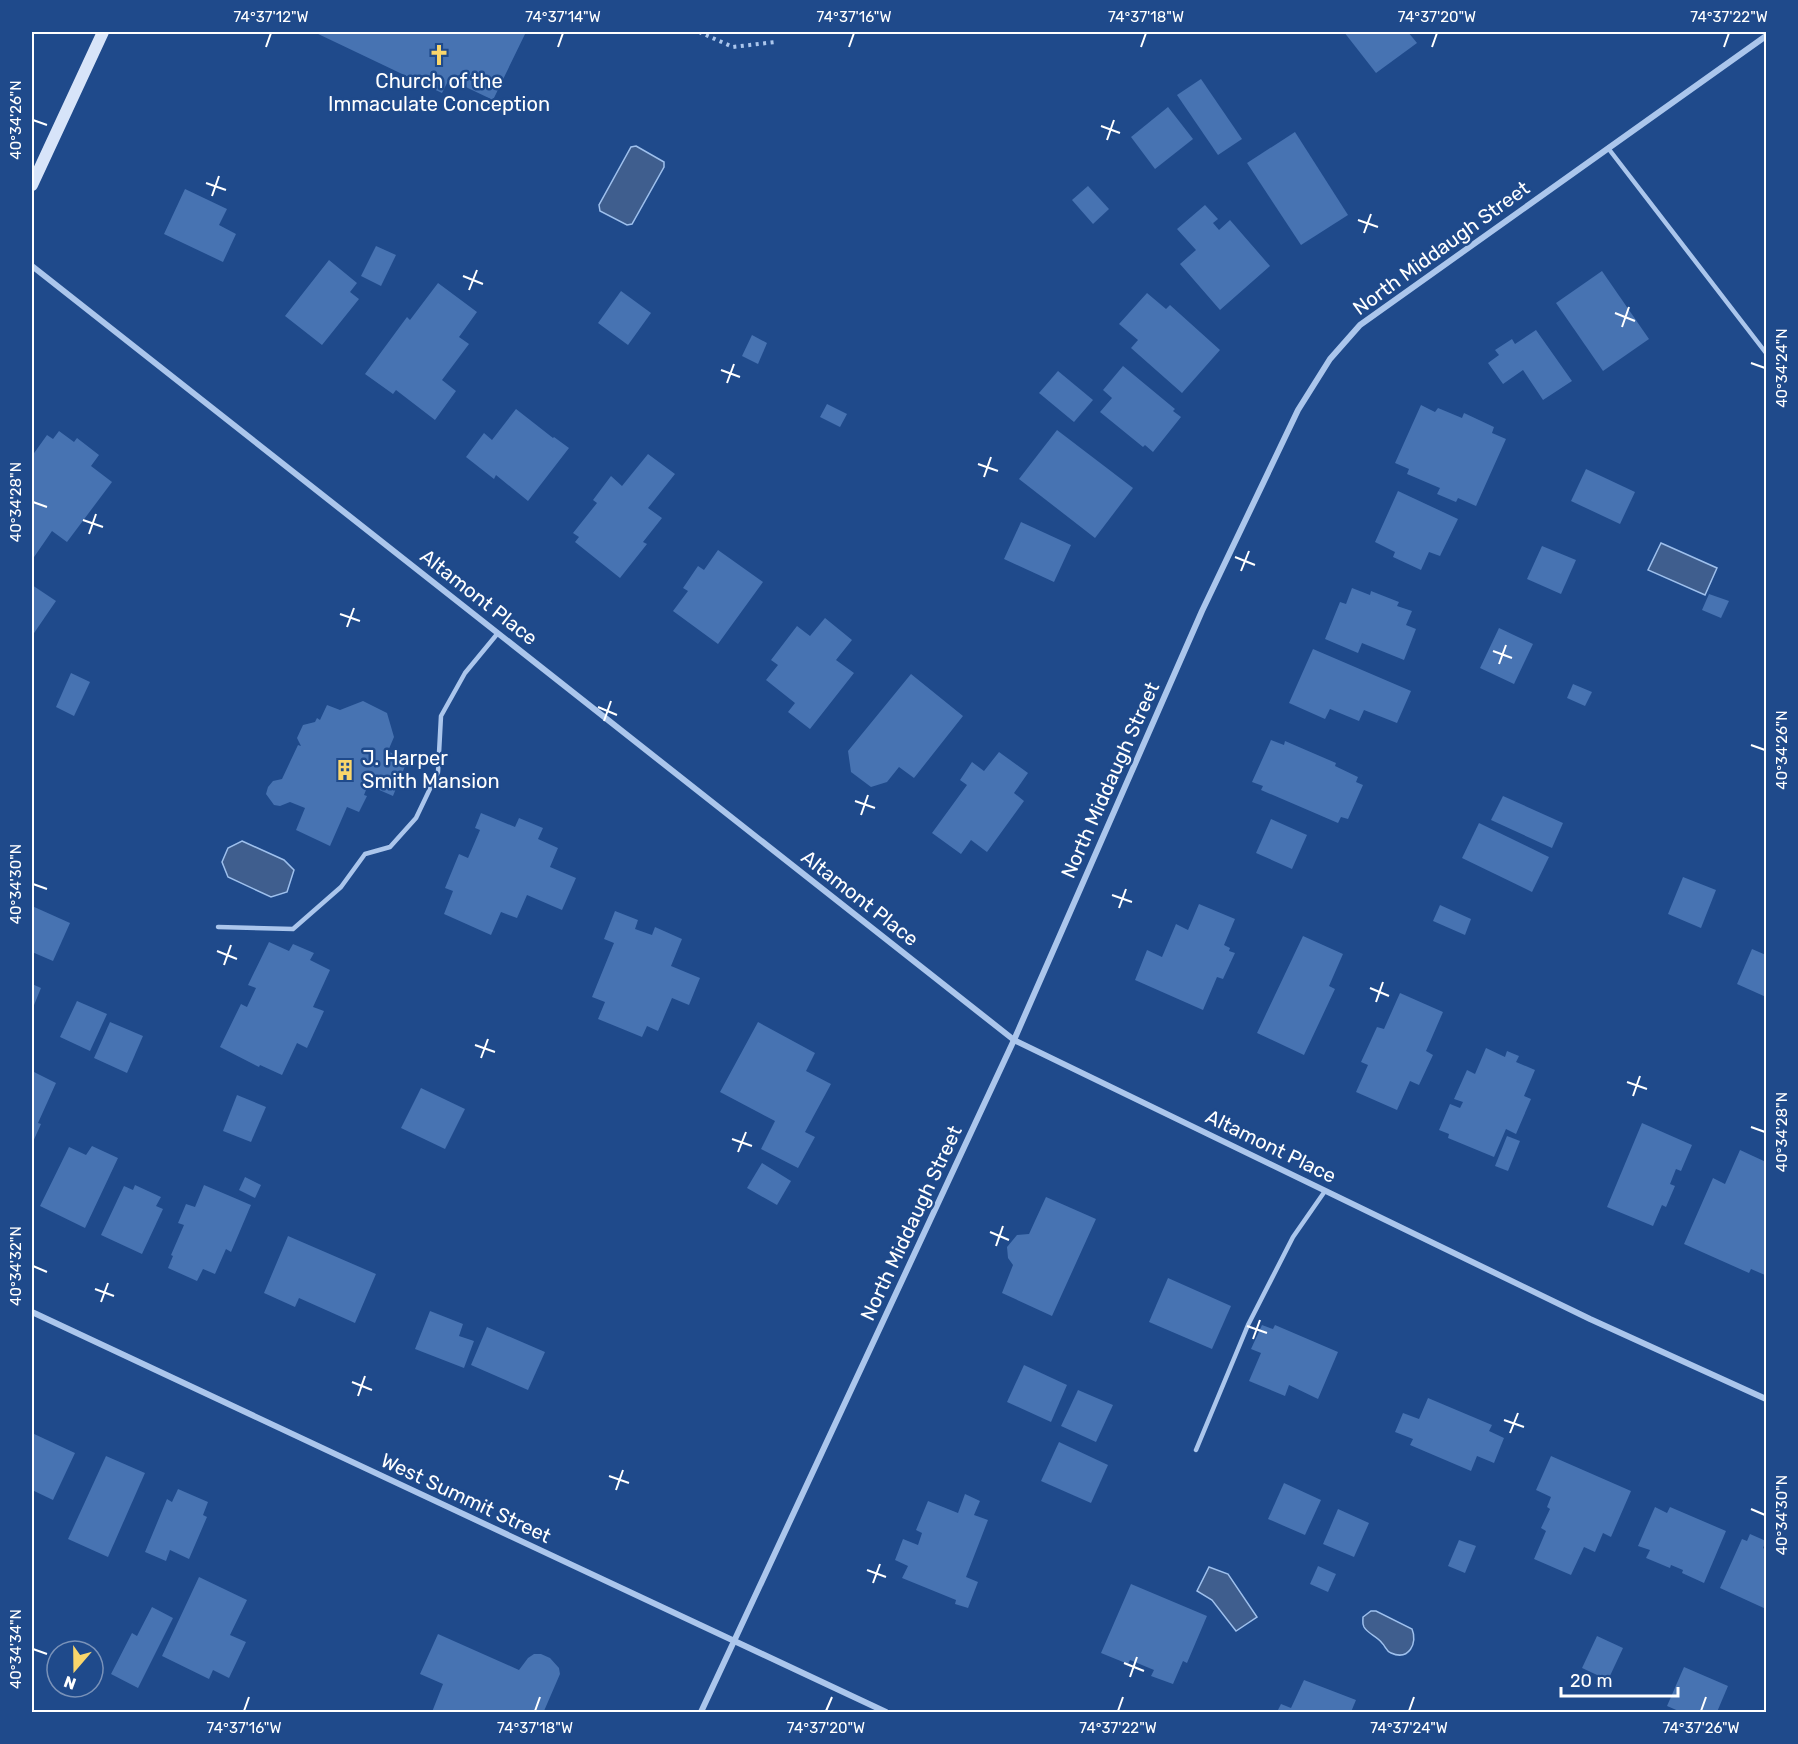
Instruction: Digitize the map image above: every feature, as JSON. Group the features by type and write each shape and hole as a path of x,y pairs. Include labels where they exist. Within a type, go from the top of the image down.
{"street":[{"path":"32,185 103,32"},
{"name":"North Middaugh Street","path":"701,1713 1014,1040 1202,611 1298,410 1330,360 1360,325 1767,36"},
{"name":"Altamont Place","path":"32,266 1014,1040 1590,1319 1767,1399"},
{"name":"West Summit Street","path":"32,1312 886,1713"}],"lane":[{"path":"1608,148 1767,353"},
{"path":"218,927 293,928 341,888 365,854 390,847 416,818 438,772 441,716 465,673 498,633"},
{"path":"1196,1450 1248,1325 1293,1237 1325,1191"}],"path":[{"path":"699,32 733,47 776,42"}],"water":[{"path":"636,146 664,162 664,167 632,224 627,225 600,211 599,205 631,147"},
{"path":"1661,543 1717,568 1705,595 1648,570"},
{"path":"242,841 284,860 294,870 287,892 271,897 228,877 222,862 228,848"},
{"path":"1209,1567 1228,1574 1257,1617 1236,1631 1212,1600 1197,1591"},
{"path":"1371,1611 1376,1611 1412,1629 1413,1645 1407,1653 1397,1655 1389,1652 1366,1629 1363,1617"}],"building":[{"name":"Church of the Immaculate Conception","path":"314,32 526,32 493,100 449,79 442,93"},
{"path":"1344,32 1408,32 1417,43 1376,73"},
{"path":"1201,79 1242,139 1218,155 1177,95"},
{"path":"1168,107 1193,139 1155,169 1131,137"},
{"path":"1295,132 1348,215 1301,245 1247,163"},
{"path":"1088,186 1109,209 1093,224 1072,200"},
{"path":"185,189 227,209 219,225 236,234 223,262 164,234"},
{"path":"1205,205 1218,219 1213,223 1219,230 1230,220 1270,266 1220,310 1180,264 1196,250 1177,229"},
{"path":"376,246 396,255 381,286 361,276"},
{"path":"329,260 357,283 350,292 359,299 322,345 285,316"},
{"path":"1602,271 1649,339 1603,371 1556,303"},
{"path":"438,283 477,312 459,337 469,344 442,380 456,391 435,420 396,390 393,394 365,374 407,317 410,320"},
{"path":"621,291 651,313 628,345 598,323"},
{"path":"1147,293 1166,309 1170,305 1220,350 1182,393 1131,348 1138,340 1119,324"},
{"path":"1536,330 1572,381 1543,400 1523,370 1503,384 1488,363 1499,355 1495,350 1512,339 1515,344"},
{"path":"752,335 767,343 758,364 742,356"},
{"path":"1123,366 1175,409 1173,411 1181,417 1153,452 1145,445 1143,447 1100,412 1112,398 1103,390"},
{"path":"1058,371 1093,400 1074,422 1039,393"},
{"path":"827,404 847,414 840,427 820,417"},
{"path":"1421,405 1435,412 1438,408 1462,418 1464,413 1494,427 1492,433 1506,439 1476,506 1458,498 1456,502 1437,494 1440,488 1407,474 1409,469 1395,463"},
{"path":"516,409 569,448 528,501 496,475 494,479 466,457 484,433 492,440"},
{"path":"1057,430 1133,488 1095,538 1019,479"},
{"path":"59,431 74,442 77,438 99,455 91,466 112,482 67,542 52,531 32,560 32,456 47,435 53,439"},
{"path":"648,454 675,474 648,508 662,518 643,542 647,544 620,578 575,542 579,537 573,533 597,503 593,500 611,476 622,486"},
{"path":"1586,469 1635,492 1620,524 1571,501"},
{"path":"1398,491 1458,519 1440,556 1429,552 1421,570 1393,557 1395,552 1375,542"},
{"path":"1021,522 1071,545 1054,582 1004,559"},
{"path":"1542,546 1576,560 1561,594 1527,579"},
{"path":"718,550 763,582 718,644 673,611 688,591 683,588 698,566 704,570"},
{"path":"32,585 56,601 32,636"},
{"path":"1352,588 1370,595 1371,591 1399,602 1397,606 1412,611 1406,625 1416,629 1404,660 1362,643 1358,653 1325,639 1340,602 1346,604"},
{"path":"1709,594 1729,601 1721,618 1702,610"},
{"path":"825,618 852,640 836,660 854,673 810,729 788,712 795,703 766,680 778,665 771,660 797,626 810,636"},
{"path":"1499,628 1533,644 1514,684 1480,668"},
{"path":"1313,649 1411,691 1397,723 1364,710 1359,721 1330,709 1325,719 1289,703"},
{"path":"71,673 90,682 74,716 56,707"},
{"path":"911,674 963,716 914,778 899,767 887,782 871,787 851,772 848,751"},
{"path":"1573,684 1592,692 1585,706 1567,698"},
{"name":"J. Harper Smith Mansion","path":"363,701 387,713 394,737 388,751 407,761 393,796 368,785 364,795 367,796 359,812 347,807 330,846 296,830 305,808 290,802 280,806 274,805 266,794 273,781 282,779 298,745 301,746 297,738 303,725 315,722 317,718 320,720 327,705 340,710"},
{"path":"1271,740 1284,745 1285,741 1336,763 1335,766 1358,777 1356,782 1363,785 1348,819 1341,817 1338,823 1261,790 1263,786 1252,782"},
{"path":"999,752 1028,773 1014,793 1024,801 987,852 971,840 961,854 932,833 967,785 960,780 972,762 984,771"},
{"path":"1503,796 1563,823 1552,848 1491,820"},
{"path":"481,813 515,827 519,818 543,828 538,839 558,848 550,867 576,878 562,910 527,895 517,918 501,912 491,935 444,914 453,891 445,888 459,854 468,858 480,830 475,828"},
{"path":"1271,819 1307,835 1292,869 1256,853"},
{"path":"1479,823 1549,857 1532,892 1462,858"},
{"path":"1683,877 1716,890 1701,928 1668,914"},
{"path":"1199,904 1235,919 1224,945 1230,948 1229,951 1235,953 1223,979 1217,977 1203,1010 1135,980 1147,950 1162,957 1176,924 1188,930"},
{"path":"1440,905 1471,919 1465,935 1433,921"},
{"path":"32,906 70,923 53,961 32,952"},
{"path":"615,911 638,920 635,929 652,935 655,927 682,939 671,966 700,978 689,1005 672,998 658,1031 647,1026 642,1037 598,1019 605,1002 592,997 614,943 604,939"},
{"path":"1303,936 1343,954 1329,986 1335,989 1304,1055 1257,1033"},
{"path":"269,942 289,951 293,944 314,953 310,960 330,970 313,1007 324,1011 307,1048 297,1043 282,1075 260,1065 259,1067 220,1047 241,1004 247,1007 256,988 248,985"},
{"path":"1752,949 1766,955 1766,997 1737,984"},
{"path":"32,984 41,988 32,1010"},
{"path":"1400,993 1443,1012 1426,1051 1433,1055 1419,1085 1410,1081 1397,1110 1356,1092 1368,1065 1361,1062 1377,1027 1384,1029"},
{"path":"77,1001 107,1014 90,1051 60,1037"},
{"path":"110,1022 143,1036 127,1073 94,1058"},
{"path":"758,1022 815,1053 806,1071 831,1084 805,1132 815,1137 798,1168 761,1149 775,1121 720,1092"},
{"path":"1486,1048 1505,1057 1507,1051 1519,1056 1516,1062 1535,1070 1524,1096 1531,1099 1516,1134 1506,1129 1494,1157 1448,1138 1449,1134 1439,1130 1450,1104 1460,1108 1463,1102 1454,1099 1467,1070 1475,1074"},
{"path":"32,1071 56,1083 38,1123 41,1124 32,1144"},
{"path":"421,1088 465,1109 445,1149 401,1128"},
{"path":"237,1095 266,1107 251,1142 223,1131"},
{"path":"1642,1123 1692,1145 1681,1171 1676,1169 1670,1184 1675,1186 1666,1207 1662,1205 1653,1226 1607,1207"},
{"path":"1507,1136 1520,1141 1508,1171 1495,1166"},
{"path":"92,1146 118,1158 85,1228 40,1206 69,1147 86,1155"},
{"path":"1740,1150 1766,1162 1765,1275 1751,1269 1749,1273 1684,1244 1713,1178 1725,1184"},
{"path":"762,1163 791,1181 777,1205 747,1188"},
{"path":"245,1177 261,1185 255,1198 239,1190"},
{"path":"135,1185 161,1197 156,1206 163,1209 142,1254 101,1235 124,1186 133,1190"},
{"path":"204,1185 251,1205 231,1252 226,1249 215,1274 203,1269 197,1281 168,1268 184,1225 178,1223 186,1204 195,1207"},
{"path":"1046,1197 1096,1219 1052,1316 1002,1293 1013,1265 1008,1258 1007,1247 1017,1235 1029,1234"},
{"path":"288,1236 376,1274 355,1323 299,1298 295,1307 264,1293"},
{"path":"1168,1278 1231,1306 1212,1349 1149,1322"},
{"path":"430,1311 463,1324 459,1336 474,1341 464,1368 415,1349"},
{"path":"1262,1325 1273,1329 1275,1325 1338,1352 1318,1399 1289,1385 1285,1396 1249,1381 1261,1353 1251,1349"},
{"path":"487,1327 545,1352 528,1390 471,1365"},
{"path":"1024,1365 1067,1385 1051,1422 1007,1402"},
{"path":"1078,1390 1113,1405 1096,1442 1061,1426"},
{"path":"1428,1398 1492,1425 1489,1431 1504,1438 1494,1463 1477,1456 1471,1471 1410,1445 1413,1439 1395,1432 1403,1413 1419,1419"},
{"path":"32,1433 75,1453 53,1500 32,1490"},
{"path":"1059,1442 1108,1465 1091,1503 1041,1481"},
{"path":"106,1456 145,1473 108,1557 68,1539"},
{"path":"1551,1456 1631,1491 1611,1537 1603,1533 1595,1552 1584,1547 1571,1575 1534,1559 1546,1531 1541,1528 1550,1509 1547,1507 1551,1497 1536,1490"},
{"path":"1284,1483 1321,1500 1305,1535 1268,1519"},
{"path":"178,1489 208,1502 203,1515 207,1517 189,1559 170,1550 166,1561 145,1552 167,1499 172,1502"},
{"path":"965,1494 980,1501 974,1515 988,1520 966,1577 978,1582 968,1608 955,1604 956,1600 902,1578 908,1566 895,1560 903,1539 918,1545 922,1533 916,1530 928,1501 958,1513"},
{"path":"1655,1507 1667,1513 1670,1507 1726,1531 1704,1583 1682,1573 1683,1570 1671,1565 1670,1568 1646,1558 1650,1550 1638,1546"},
{"path":"1338,1509 1369,1523 1354,1557 1323,1544"},
{"path":"1750,1534 1766,1541 1763,1548 1766,1550 1766,1609 1720,1588 1742,1539 1747,1541"},
{"path":"1459,1540 1476,1546 1465,1573 1448,1566"},
{"path":"1318,1566 1336,1574 1328,1592 1310,1584"},
{"path":"199,1577 247,1600 230,1635 246,1642 229,1678 213,1670 209,1679 162,1656"},
{"path":"1131,1584 1207,1616 1187,1663 1183,1661 1173,1684 1151,1676 1154,1670 1130,1660 1128,1664 1101,1653"},
{"path":"152,1607 173,1618 138,1688 111,1674 132,1633 137,1636"},
{"path":"438,1634 519,1670 534,1654 550,1658 559,1668 560,1674 545,1712 432,1712 443,1684 420,1674"},
{"path":"1597,1636 1623,1648 1608,1680 1582,1668"},
{"path":"1684,1667 1728,1686 1717,1712 1681,1712 1667,1706"},
{"path":"1304,1680 1356,1700 1351,1712 1277,1712 1281,1704 1291,1708"}],"place":[{"name":"Church of the Immaculate Conception","path":"439,55"},
{"name":"J. Harper Smith Mansion","path":"345,770"}]}
